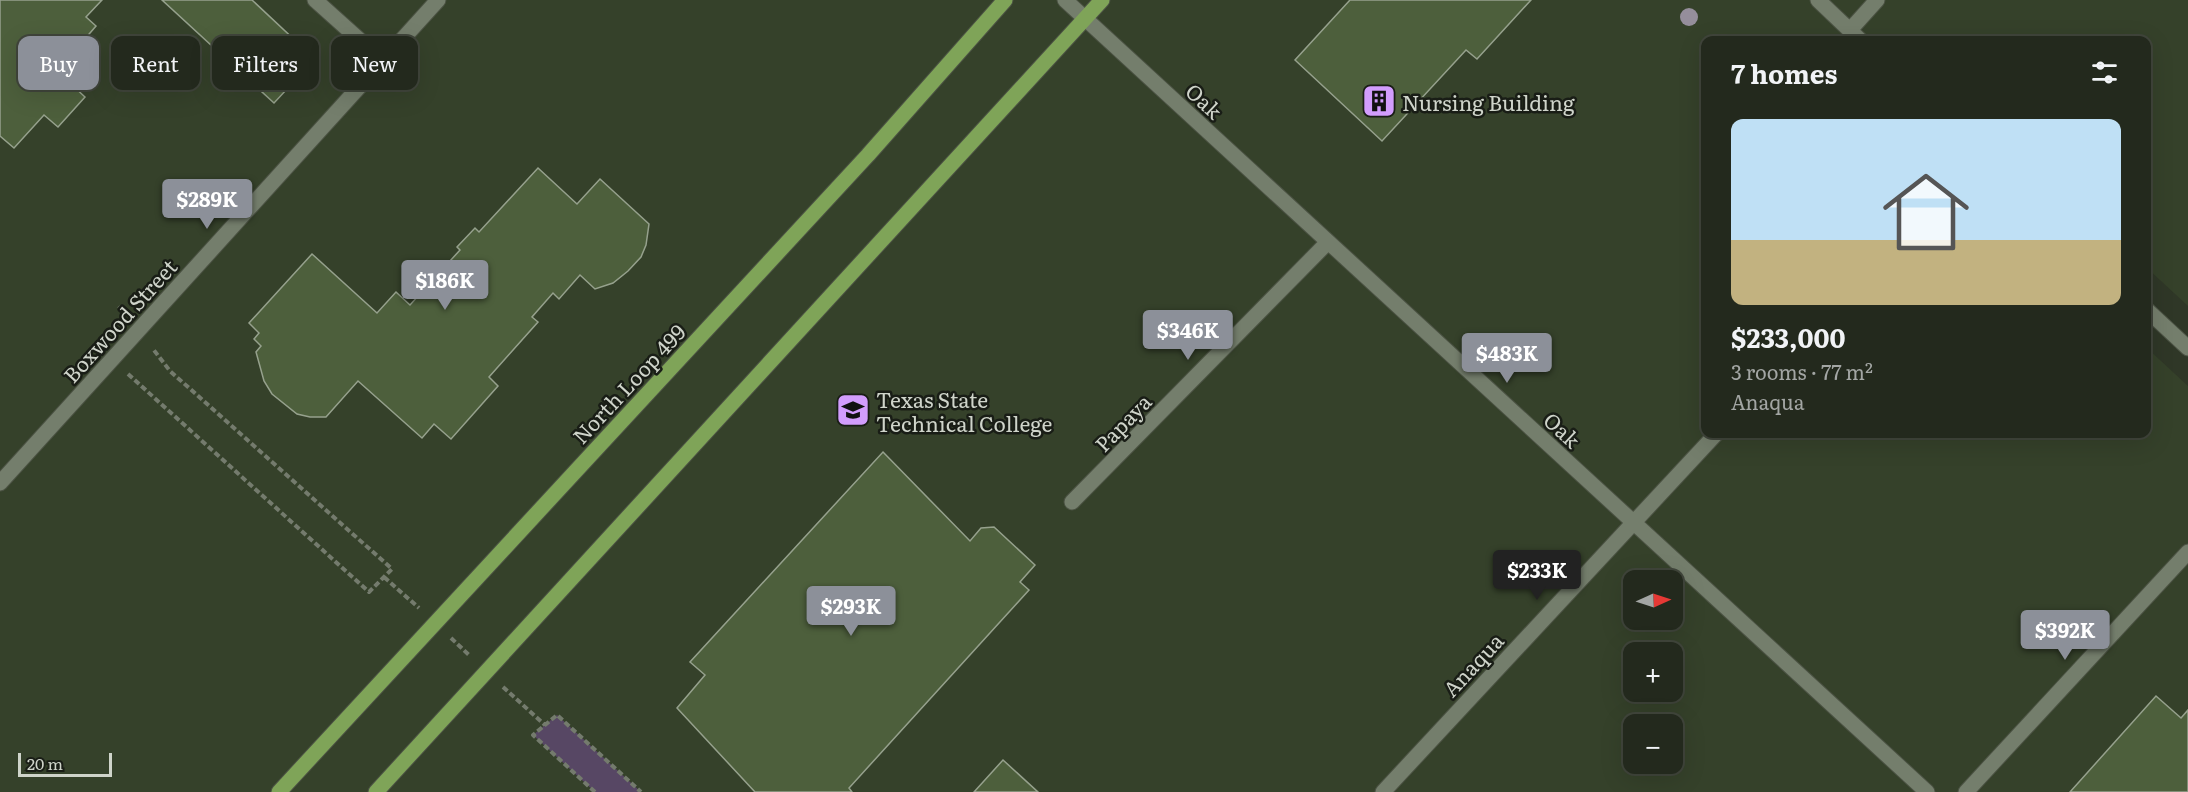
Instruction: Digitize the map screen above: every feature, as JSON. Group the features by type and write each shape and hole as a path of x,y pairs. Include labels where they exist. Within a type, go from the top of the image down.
{"main road":[{"name":"North Loop 499","path":"279,792 860,164 1005,0"},
{"path":"376,792 1102,0"}],"street":[{"path":"315,0 355,36"},
{"name":"Boxwood Street","path":"404,36 438,0"},
{"name":"Oak","path":"1065,0 1927,792"},
{"path":"1818,0 1855,35 1877,0"},
{"name":"Boxwood Street","path":"0,483 355,90"},
{"name":"Papaya","path":"1072,502 1328,242"},
{"path":"2151,314 2188,348"},
{"name":"Anaqua","path":"1383,792 1712,438"},
{"path":"1966,792 2188,552"}],"path":[{"path":"112,359 369,592 392,569 170,371 119,306"},
{"path":"384,577 545,725"},
{"path":"595,792 533,735 557,715 641,792"}],"shaded area":[{"name":"Texas State Technical College","path":"0,0 2188,0 2188,306 2151,272 2151,36 1701,36 1701,438 2151,438 2151,352 2188,386 2188,792 0,792"},
{"path":"557,715 641,792 595,792 533,735"}],"building":[{"path":"0,0 102,0 86,17 96,26 87,36 18,36 18,90 77,90 85,97 58,127 44,115 14,148 0,136"},
{"path":"162,0 252,0 290,36 212,36 212,46"},
{"name":"Nursing Building","path":"1350,0 1531,0 1477,59 1466,50 1382,141 1295,60"},
{"path":"260,90 286,90 274,103"},
{"path":"538,168 577,204 600,179 649,224 646,245 641,257 613,283 595,289 580,275 559,299 553,293 532,317 538,322 489,377 498,386 451,439 434,424 422,438 358,381 326,417 297,414 272,394 264,381 256,352 261,346 254,339 259,333 249,323 312,254 377,313 396,292 410,305 460,250 457,247 475,228 479,232"},
{"path":"883,452 970,541 981,528 994,527 1035,565 1020,582 1029,590 849,788 852,792 755,792 677,708 705,675 690,662"},
{"path":"2156,696 2181,718 2188,710 2188,792 2070,792"},
{"path":"1003,760 1038,792 974,792"}],"place":[{"name":"Nursing Building","path":"1379,101"},
{"name":"Texas State Technical College","path":"853,410"}]}
